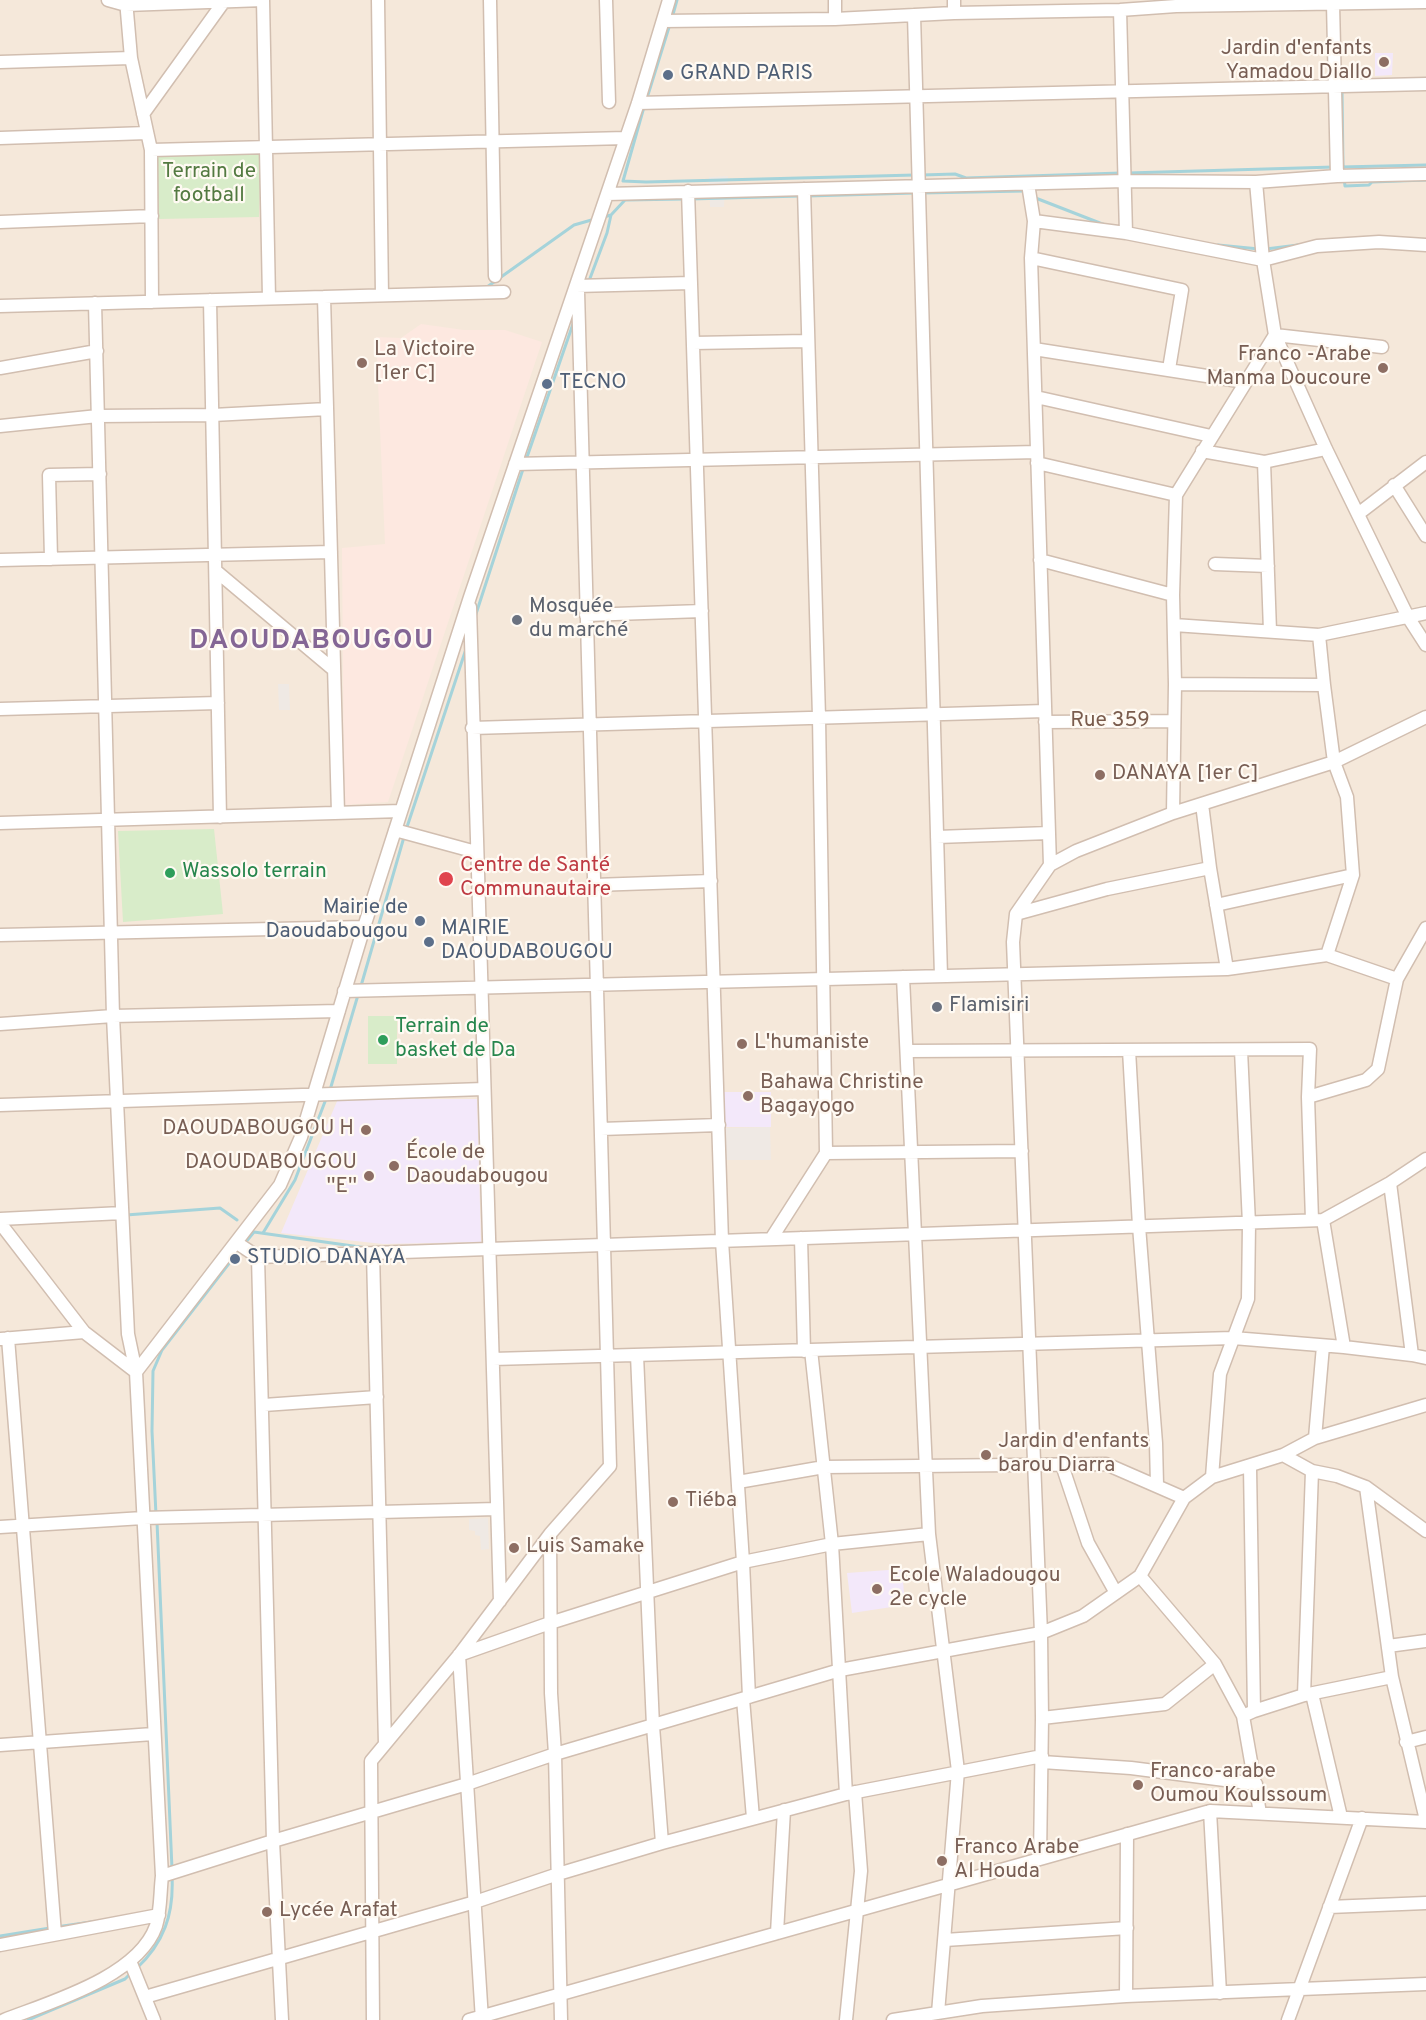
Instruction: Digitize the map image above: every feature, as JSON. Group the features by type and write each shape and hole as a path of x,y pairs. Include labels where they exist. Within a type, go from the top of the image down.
{"street":[{"path":"108,0 126,2 263,0 269,298"},
{"path":"378,0 382,296"},
{"path":"490,0 495,276"},
{"path":"606,0 609,102"},
{"path":"136,1372 280,1185 301,1137 364,927 470,597 639,103 669,0"},
{"path":"835,0 836,19"},
{"path":"143,114 225,1"},
{"path":"126,2 131,58 151,150 152,302"},
{"path":"663,21 836,19 914,15 954,6 1064,5 1120,9 1176,3 1426,2"},
{"path":"1333,4 1337,176"},
{"path":"1120,9 1126,233"},
{"path":"914,15 941,976"},
{"path":"0,62 131,58"},
{"path":"639,103 1426,84"},
{"path":"0,138 147,133"},
{"path":"151,150 626,138"},
{"path":"607,194 1125,181 1256,182 1337,176 1426,174"},
{"path":"1256,182 1263,260 1275,335 1326,449 1408,617 1426,645"},
{"path":"1029,184 1034,221 1031,258 1050,865"},
{"path":"771,1239 826,1153 825,979 804,189"},
{"path":"688,191 722,1241 743,1562 746,1698 753,1818"},
{"path":"0,222 152,216"},
{"path":"1034,221 1126,233 1263,260 1317,246 1379,242 1426,245"},
{"path":"1031,258 1182,290 1168,369"},
{"path":"577,286 691,283"},
{"path":"373,2020 371,1761 459,1655 550,1534 610,1466 577,286"},
{"path":"0,306 504,292"},
{"path":"324,297 338,813"},
{"path":"210,300 220,817"},
{"path":"4,2020 96,1983 130,1961 145,1946 155,1928 159,1915 162,1876 136,1372 128,1334 113,1016 94,303"},
{"path":"1275,335 1382,347"},
{"path":"1173,813 1175,684 1173,595 1176,495 1275,335"},
{"path":"693,343 807,341"},
{"path":"1034,349 1245,382"},
{"path":"0,368 97,351"},
{"path":"1036,398 1211,436"},
{"path":"0,426 98,416 213,415 327,409"},
{"path":"1202,451 1264,462 1326,449"},
{"path":"515,464 926,454 1037,458 1176,495"},
{"path":"1264,462 1270,632"},
{"path":"1358,514 1426,462"},
{"path":"51,559 49,475 100,474"},
{"path":"1394,485 1426,536"},
{"path":"0,560 331,552"},
{"path":"1040,560 1173,595"},
{"path":"1215,564 1268,566"},
{"path":"216,571 334,670"},
{"path":"470,597 472,728 500,1602"},
{"path":"586,615 702,611"},
{"path":"1174,625 1319,635 1426,613"},
{"path":"1319,635 1334,762 1347,797 1353,875 1327,955"},
{"path":"1175,684 1324,685"},
{"path":"0,709 218,703"},
{"name":"Rue 359","path":"472,728 933,714 1174,721"},
{"path":"1040,1859 1041,1633 1014,974 1013,942 1016,914 1050,865 1085,847 1173,813 1334,762 1426,717"},
{"path":"1202,804 1227,969"},
{"path":"0,824 401,811"},
{"path":"395,830 476,852"},
{"path":"937,837 1049,833"},
{"path":"1016,914 1107,889 1210,868"},
{"path":"1216,905 1353,875"},
{"path":"594,885 711,881"},
{"path":"0,935 364,927"},
{"path":"1308,1097 1366,1080 1378,1069 1397,979 1426,928"},
{"path":"344,991 1227,969 1327,955 1397,979"},
{"path":"903,977 929,1533 958,1771 939,2013"},
{"path":"0,1024 113,1016 339,1011"},
{"path":"907,1051 1310,1049 1308,1097 1318,1220 1344,1347"},
{"path":"1129,1050 1157,1485"},
{"path":"1212,1477 1220,1374 1248,1299 1249,1224 1241,1050"},
{"path":"0,1105 484,1089"},
{"path":"601,1129 719,1125"},
{"path":"826,1153 1022,1151"},
{"path":"237,1243 258,1257 1318,1220 1390,1183 1426,1159"},
{"path":"1390,1183 1413,1355"},
{"path":"0,1219 123,1213"},
{"path":"0,1223 84,1332 136,1372"},
{"path":"801,1238 808,1350 832,1544 850,1793 861,1871 846,2020"},
{"path":"373,1253 385,1744"},
{"path":"258,1257 264,1405 273,1841 282,2020"},
{"path":"55,1934 23,1525 4,1338 84,1332"},
{"path":"493,1359 1233,1338 1344,1347 1426,1358"},
{"path":"1315,1438 1323,1346"},
{"path":"637,1355 653,1726 662,1843"},
{"path":"264,1405 377,1397"},
{"path":"162,1876 467,1784 555,1754 840,1670 1041,1633 1083,1616 1140,1576 1184,1498 1212,1477 1284,1455 1315,1438 1426,1405"},
{"path":"1284,1455 1312,1471 1337,1476 1366,1487 1426,1531"},
{"path":"738,1482 824,1467 1106,1464 1184,1498"},
{"path":"1062,1465 1088,1543 1116,1593"},
{"path":"1250,1467 1249,1714 1260,1813"},
{"path":"1312,1471 1308,1694 1341,1817"},
{"path":"469,2020 1210,1811 1426,1821 1392,1677 1366,1487"},
{"path":"0,1527 143,1518 497,1509"},
{"path":"459,1655 550,1623 743,1562 832,1544 929,1533"},
{"path":"550,1534 550,1693 555,1754 561,2020"},
{"path":"1140,1576 1215,1664 1249,1714"},
{"path":"1388,1646 1426,1641"},
{"path":"459,1655 482,2018"},
{"path":"1042,1718 1165,1704 1215,1664"},
{"path":"1249,1714 1308,1694 1392,1677"},
{"path":"0,1745 153,1734"},
{"path":"1406,1742 1426,1737"},
{"path":"145,1997 475,1902 662,1843 850,1793 958,1771 1042,1759 1256,1784"},
{"path":"777,1933 784,1810"},
{"path":"1210,1811 1220,1993"},
{"path":"1288,2020 1362,1818"},
{"path":"1126,1996 1127,1834"},
{"path":"1329,1907 1426,1903"},
{"path":"0,1945 159,1915"},
{"path":"945,1940 1127,1928"},
{"path":"130,1961 154,2020"},
{"path":"893,2020 982,2006 1126,1996 1426,1984"}],"shaded area":[{"path":"0,0 1426,0 1426,2020 0,2020"},
{"name":"Jardin d'enfants Yamadou Diallo","path":"1375,53 1393,53 1392,75 1375,76"},
{"path":"728,176 728,183 725,184 724,207 710,207 709,177"},
{"path":"421,324 464,330 505,330 542,342 388,802 344,805 342,548 385,544 376,337 401,338"},
{"path":"278,684 289,684 290,710 279,710"},
{"path":"724,1092 771,1092 771,1127 725,1127"},
{"name":"École de Daoudabougou","path":"338,1099 477,1099 481,1242 383,1244 281,1233"},
{"path":"770,1127 771,1160 725,1160 723,1128"},
{"path":"488,1518 489,1549 481,1550 480,1536 475,1535 475,1531 469,1530 469,1519"},
{"name":"Ecole Waladougou 2e cycle","path":"902,1569 905,1605 852,1613 847,1573"}],"green space":[{"name":"Terrain de football","path":"261,151 259,217 159,219 156,153"},
{"name":"Wassolo terrain","path":"214,829 223,914 123,922 118,831"},
{"name":"Terrain de basket de Da","path":"368,1016 397,1016 397,1064 368,1064"}],"waterway":[{"path":"672,18 677,0"},
{"path":"647,98 670,24"},
{"path":"1342,91 1343,168"},
{"path":"644,107 623,181 915,175"},
{"path":"1341,167 1426,165"},
{"path":"1128,173 1334,167"},
{"path":"922,175 955,174 966,178 1121,173"},
{"path":"1344,178 1345,186 1369,185 1372,182 1426,180"},
{"path":"921,193 1025,191"},
{"path":"807,196 915,193"},
{"path":"690,199 801,196"},
{"path":"1033,197 1105,225"},
{"path":"604,217 611,215 625,200 684,199"},
{"path":"589,281 607,233 611,215"},
{"path":"487,287 574,225 595,219"},
{"path":"1218,245 1259,249"},
{"path":"1266,249 1298,245"},
{"path":"526,460 574,321"},
{"path":"475,617 524,466"},
{"path":"406,830 467,646"},
{"path":"361,986 404,837"},
{"path":"330,1090 358,995"},
{"path":"263,1233 295,1180 326,1099"},
{"path":"126,1215 220,1208 237,1220"},
{"path":"245,1243 254,1232 367,1248"},
{"path":"156,1515 152,1431 153,1371 162,1350 241,1248"},
{"path":"157,1522 172,1869"},
{"path":"136,1969 154,1949 165,1927 171,1903 172,1876"},
{"path":"56,1927 91,1922"},
{"path":"0,1936 50,1928"},
{"path":"28,2020 125,1979 131,1973"}],"place":[{"name":"Jardin d'enfants Yamadou Diallo","path":"1384,62"},
{"name":"GRAND PARIS","path":"668,75"},
{"name":"La Victoire [1er C]","path":"362,363"},
{"name":"Franco -Arabe Manma Doucoure","path":"1383,368"},
{"name":"TECNO","path":"547,384"},
{"name":"Mosquée du marché","path":"517,620"},
{"name":"DANAYA [1er C]","path":"1100,775"},
{"name":"Wassolo terrain","path":"170,873"},
{"name":"Centre de Santé Communautaire","path":"446,879"},
{"name":"Mairie de Daoudabougou","path":"420,921"},
{"name":"MAIRIE DAOUDABOUGOU","path":"429,942"},
{"name":"Flamisiri","path":"937,1007"},
{"name":"Terrain de basket de Da","path":"383,1040"},
{"name":"L'humaniste","path":"742,1044"},
{"name":"Bahawa Christine Bagayogo","path":"748,1096"},
{"name":"DAOUDABOUGOU H","path":"366,1130"},
{"name":"École de Daoudabougou","path":"394,1166"},
{"name":"DAOUDABOUGOU ''E''","path":"369,1176"},
{"name":"STUDIO DANAYA","path":"235,1259"},
{"name":"Jardin d'enfants barou Diarra","path":"986,1455"},
{"name":"Tiéba","path":"673,1502"},
{"name":"Luis Samake","path":"514,1548"},
{"name":"Ecole Waladougou 2e cycle","path":"877,1589"},
{"name":"Franco-arabe Oumou Koulssoum","path":"1138,1785"},
{"name":"Franco Arabe Al Houda","path":"942,1861"},
{"name":"Lycée Arafat","path":"267,1912"}],"district":[{"name":"DAOUDABOUGOU","path":"312,643"}]}
